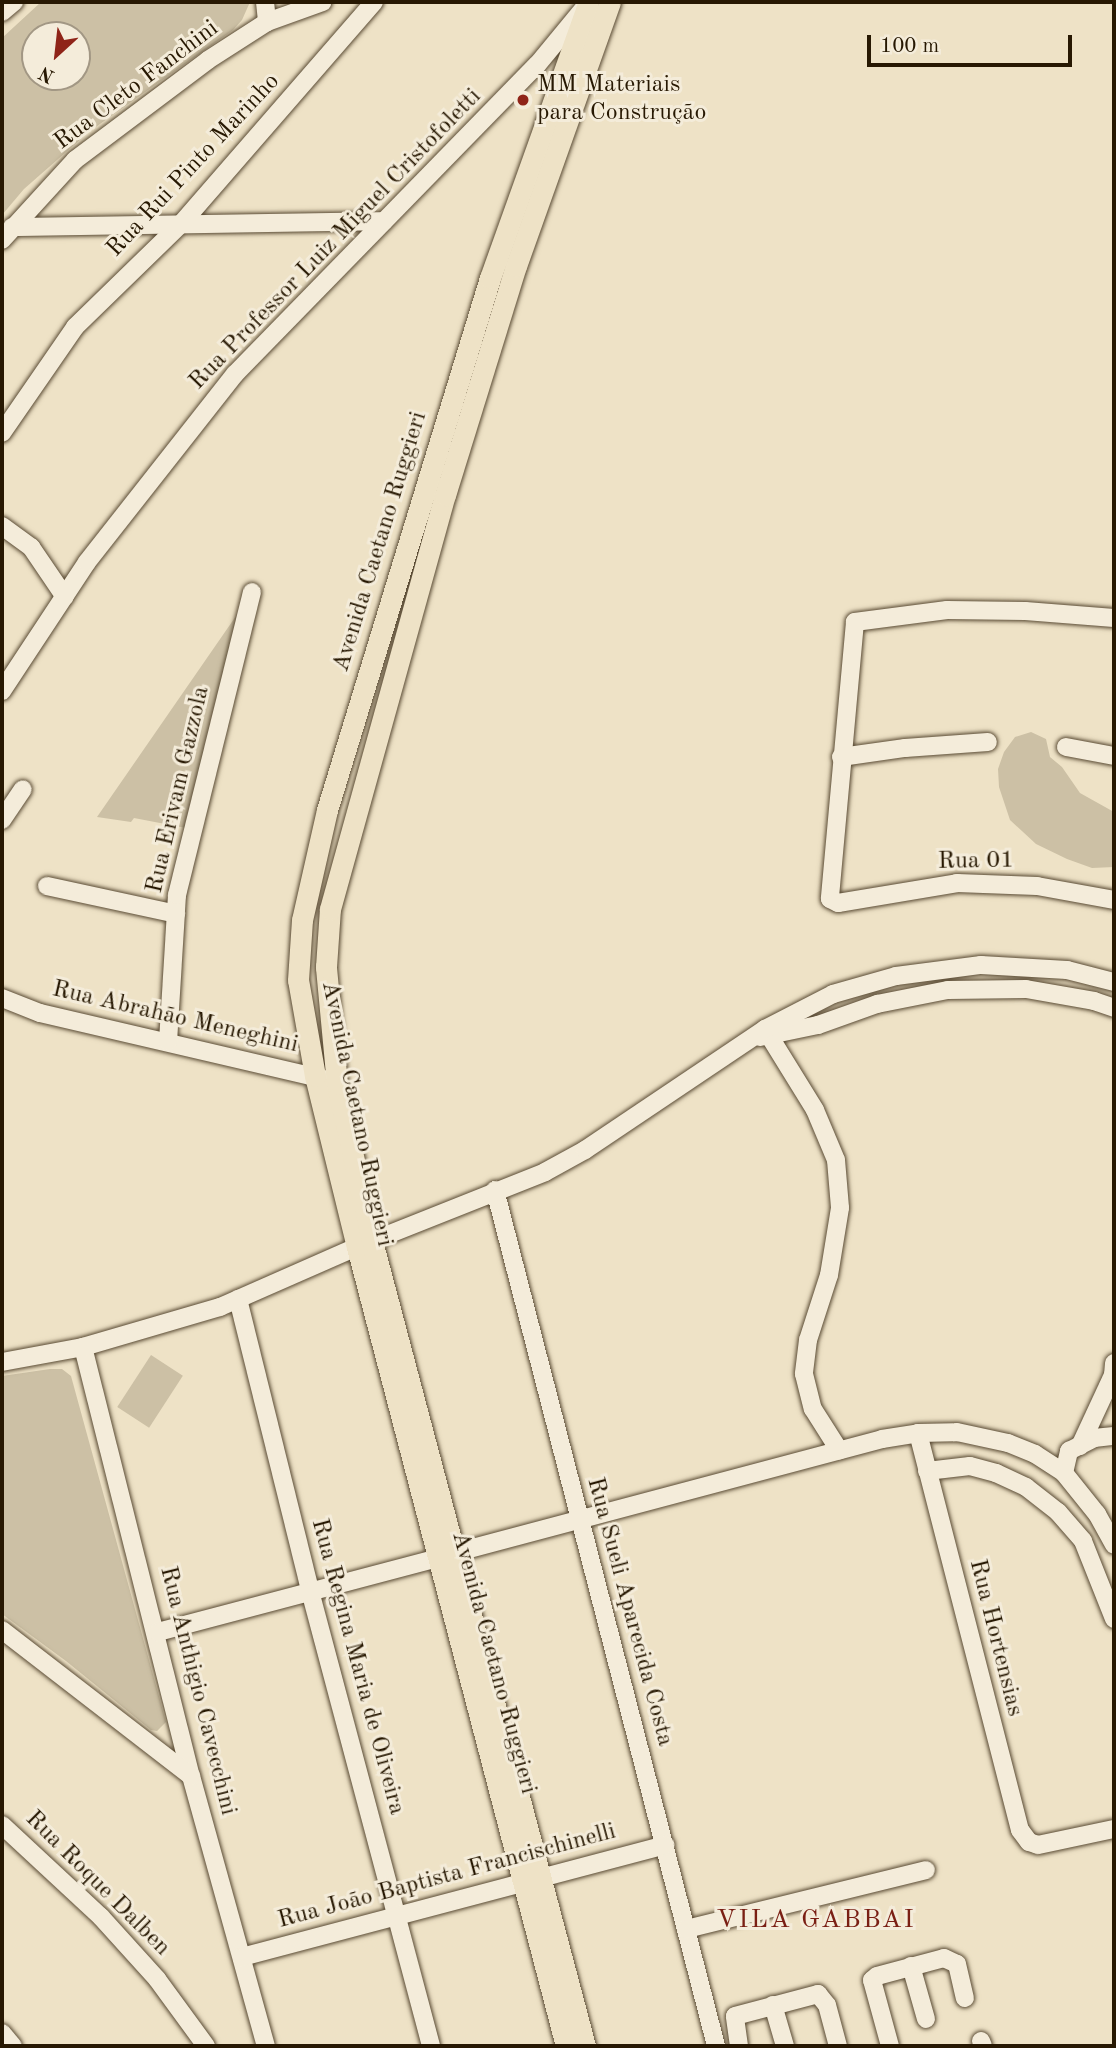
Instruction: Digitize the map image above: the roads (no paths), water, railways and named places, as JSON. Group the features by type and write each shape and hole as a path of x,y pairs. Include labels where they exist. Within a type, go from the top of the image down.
{"main road":[{"name":"Avenida Caetano Ruggieri","path":"585,2046 532,1879 365,1244 315,1076 298,980 302,920 327,810 489,278 589,2"},
{"name":"Avenida Caetano Ruggieri","path":"365,1244 337,1084 326,967 330,909 444,495 516,266 610,2"},
{"name":"Avenida Caetano Ruggieri","path":"532,1879 566,2046"}],"street":[{"path":"2,12 14,2"},
{"path":"265,2 267,22"},
{"name":"Rua Cleto Fanchini","path":"7,233 75,160 208,60 267,22 323,2"},
{"name":"Rua Rui Pinto Marinho","path":"2,433 75,327 181,224 374,2"},
{"name":"Rua Professor Luiz Miguel Cristofoletti","path":"2,691 87,562 235,374 537,65 589,2"},
{"name":"Rua Professor Luiz Miguel Cristofoletti","path":"537,65 571,50 595,48"},
{"path":"7,233 181,224 384,221"},
{"path":"2,526 31,547 65,597"},
{"name":"Rua Erivam Gazzola","path":"168,1042 177,895 252,592"},
{"path":"988,742 905,748 841,757 856,621 947,610 1025,611 1114,618"},
{"path":"1066,747 1114,756"},
{"name":"Rua 01","path":"841,757 831,879 831,898 838,903 957,883 1037,886 1114,901"},
{"path":"2,820 23,789"},
{"path":"47,886 176,914"},
{"path":"2,1362 83,1347 175,1322 238,1299 565,1162 763,1034 833,994 897,976 981,965 1067,970 1114,982"},
{"path":"763,1034 818,1025 877,1004 948,990 1026,989 1094,1001 1114,1008"},
{"name":"Rua Abrahão Meneghini","path":"2,998 40,1013 315,1076 337,1084"},
{"path":"763,1034 815,1110 836,1160 840,1209 830,1275 808,1340 804,1374 813,1409 839,1450"},
{"name":"Rua Sueli Aparecida Costa","path":"495,1190 716,2046"},
{"name":"Rua Regina Maria de Oliveira","path":"238,1299 310,1591 431,2046"},
{"name":"Rua Anthigio Cavecchini","path":"83,1347 158,1632 191,1776 266,2046"},
{"path":"1080,1446 1113,1375 1114,1363"},
{"path":"158,1632 839,1450 918,1433 981,1435 1035,1454 1064,1473 1097,1514 1114,1545"},
{"name":"Rua Hortensias","path":"918,1433 1020,1830 1029,1842 1038,1845 1114,1829"},
{"path":"1064,1473 1069,1451 1094,1438 1114,1436"},
{"path":"928,1471 970,1466 996,1473 1026,1487 1047,1504 1083,1541 1114,1619"},
{"path":"2,1631 191,1776"},
{"name":"Rua Roque Dalben","path":"2,1825 102,1917 157,1979 206,2046"},
{"name":"Rua João Baptista Francischinelli","path":"242,1957 665,1846"},
{"path":"687,1930 926,1870"},
{"path":"890,2046 872,1980 944,1958 957,1964 965,1998"},
{"path":"911,1966 926,2019"},
{"path":"740,2046 735,2016 818,1994 823,1997 838,2046"},
{"path":"773,2005 785,2046"},
{"path":"2,2033 13,2046"}],"place":[{"name":"MM Materiais para Construção","path":"523,100"}],"district":[{"name":"VILA GABBAI","path":"816,1921"}]}
